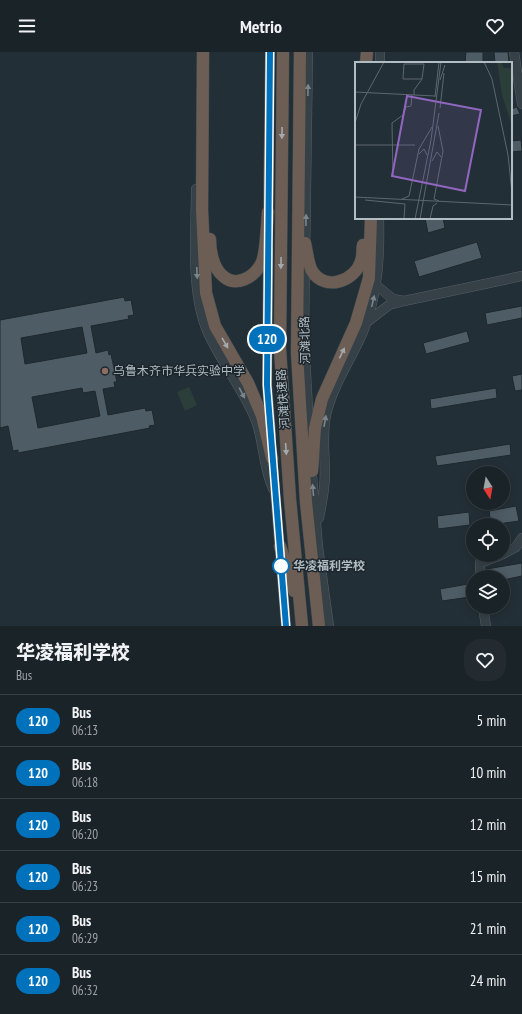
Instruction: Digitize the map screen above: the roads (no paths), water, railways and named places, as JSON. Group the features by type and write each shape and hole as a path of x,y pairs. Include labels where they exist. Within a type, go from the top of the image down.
{"highway":[{"path":"203,52 206,293 215,326 248,383 262,416 272,458"},
{"path":"210,52 205,212 210,250 217,268 223,277 244,281 253,275 262,263 268,212"},
{"name":"河滩快速路","path":"283,52 280,349 290,499 301,620"},
{"name":"河滩快速路","path":"300,52 297,353 306,502 319,626"},
{"path":"366,62 367,52"},
{"path":"372,62 373,52"},
{"path":"305,243 312,270 321,279 333,283 344,281 354,273 361,261 363,219"},
{"path":"312,471 315,428 322,399 356,323 369,278 370,219"},
{"path":"280,546 301,620"},
{"path":"318,547 319,626"}],"street":[{"path":"198,52 196,236 197,286 200,307 208,332 256,421 266,475 275,495"},
{"path":"270,52 267,385 286,626"},
{"name":"河滩北路","path":"308,52 304,336 318,547 329,626"},
{"path":"514,52 522,104"},
{"path":"317,530 324,487 322,435 333,391 366,323 376,285 379,254 379,219"},
{"path":"366,323 389,305 522,276"},
{"path":"376,285 393,299 404,301"},
{"path":"510,550 516,547 522,538"},
{"path":"480,570 480,564 484,562"},
{"path":"484,614 486,626"}],"place":[{"name":"乌鲁木齐市华兵实验中学","path":"105,371"},
{"name":"华凌福利学校","path":"281,566"}]}
